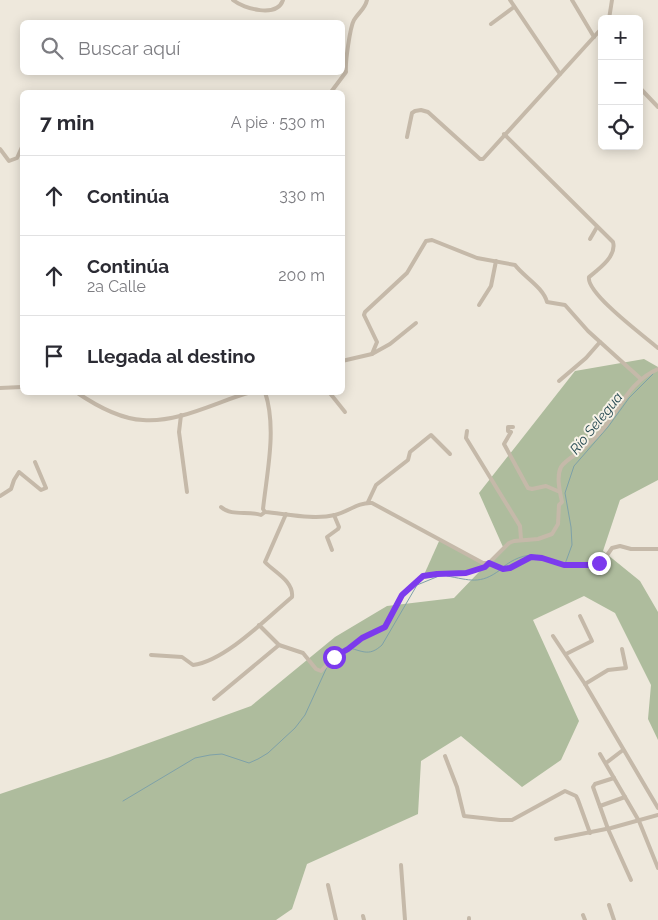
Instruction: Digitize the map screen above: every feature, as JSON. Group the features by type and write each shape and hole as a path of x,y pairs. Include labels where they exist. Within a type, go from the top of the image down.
{"street":[{"path":"233,0 250,8 268,10 281,6 283,0"},
{"path":"345,63 350,42 350,30 354,20 366,7 368,0"},
{"path":"510,0 560,74"},
{"path":"572,0 594,37"},
{"path":"610,15 612,0"},
{"path":"491,24 514,7"},
{"path":"407,136 414,111 428,112 481,160 486,157 504,134 598,32"},
{"path":"332,90 344,75"},
{"path":"643,91 658,107"},
{"path":"504,134 613,242 614,249 606,263 589,277 590,286 603,301 658,348"},
{"path":"0,149 9,161 17,158 20,151"},
{"path":"590,239 598,227"},
{"path":"372,354 377,342 364,315 365,312 407,273 426,241 432,240 477,258 515,265 521,274 544,294 549,303 565,305 600,342 641,379"},
{"path":"479,305 490,286 496,261"},
{"path":"345,360 372,354 390,344 416,323"},
{"path":"559,381 586,358 600,342"},
{"path":"259,625 279,645 303,653 316,669 321,670 334,657 362,638 385,627 402,595 423,576 466,573 485,567 509,544 521,539 538,539 552,534 558,524 559,506 562,502 559,476 562,465 567,460 574,458 604,427 641,379 648,373 658,369"},
{"path":"0,388 20,387"},
{"path":"80,395 94,404 126,417 143,420 181,415 242,395"},
{"path":"265,512 263,509 272,422 266,395"},
{"path":"331,395 345,412"},
{"path":"181,415 179,432 188,492"},
{"path":"513,427 508,427 508,431 511,432 504,444 528,488 546,486 560,492"},
{"path":"467,431 466,438 520,526 521,539"},
{"path":"368,502 376,485 408,460 410,452 431,434 450,454"},
{"path":"0,496 12,489 18,472 22,473 34,486 42,490 46,488 35,462"},
{"path":"221,507 226,510 244,513 254,512 261,515 265,512 318,516 334,515 368,502 483,563 489,563 501,568 510,568 531,557 542,558 564,565 594,565 603,561 612,548 620,546 631,549 658,549"},
{"path":"151,655 182,657 195,665 221,655 292,597 290,587 280,574 265,562 286,514"},
{"path":"332,550 327,537 339,527 334,515"},
{"path":"566,654 592,641 580,616"},
{"path":"553,636 585,684 658,808"},
{"path":"214,699 279,645"},
{"path":"585,684 608,670 626,668 622,649"},
{"path":"606,763 623,750"},
{"path":"600,754 639,821 658,868"},
{"path":"445,756 457,787 464,816 512,820 558,793 565,791 576,796 590,833"},
{"path":"614,778 594,785 608,829 631,880"},
{"path":"600,806 625,797"},
{"path":"556,839 608,829 658,815"},
{"path":"401,865 405,920"},
{"path":"328,884 336,920"},
{"path":"609,905 614,920"},
{"path":"583,915 585,920"}],"green space":[{"path":"644,359 658,367 658,480 620,500 603,551 640,581 658,612 658,740 648,719 651,685 615,613 584,596 533,620 579,721 561,760 522,787 461,736 421,761 418,814 307,864 292,909 276,920 0,920 0,794 251,706 335,637 387,606 454,598 503,547 479,493 575,371"},
{"path":"440,539 483,563 482,567 467,573 423,577"}],"waterway":[{"name":"Río Selegua","path":"565,564 572,545 565,493 574,466 608,427 629,398 653,374"},
{"name":"Río Selegua","path":"503,567 528,555 537,556"},
{"name":"Río Selegua","path":"447,576 481,580 500,570"},
{"name":"Río Selegua","path":"350,648 370,652 382,645 417,585 439,576"},
{"name":"Río Selegua","path":"123,801 195,758 222,754 249,763 268,753 295,728 305,715 327,667"}],"route":[{"path":"334,657 362,638 385,627 402,595 423,576 466,573 485,567 489,563 503,569 510,568 531,557 542,558 564,565 594,565 599,563"}]}
